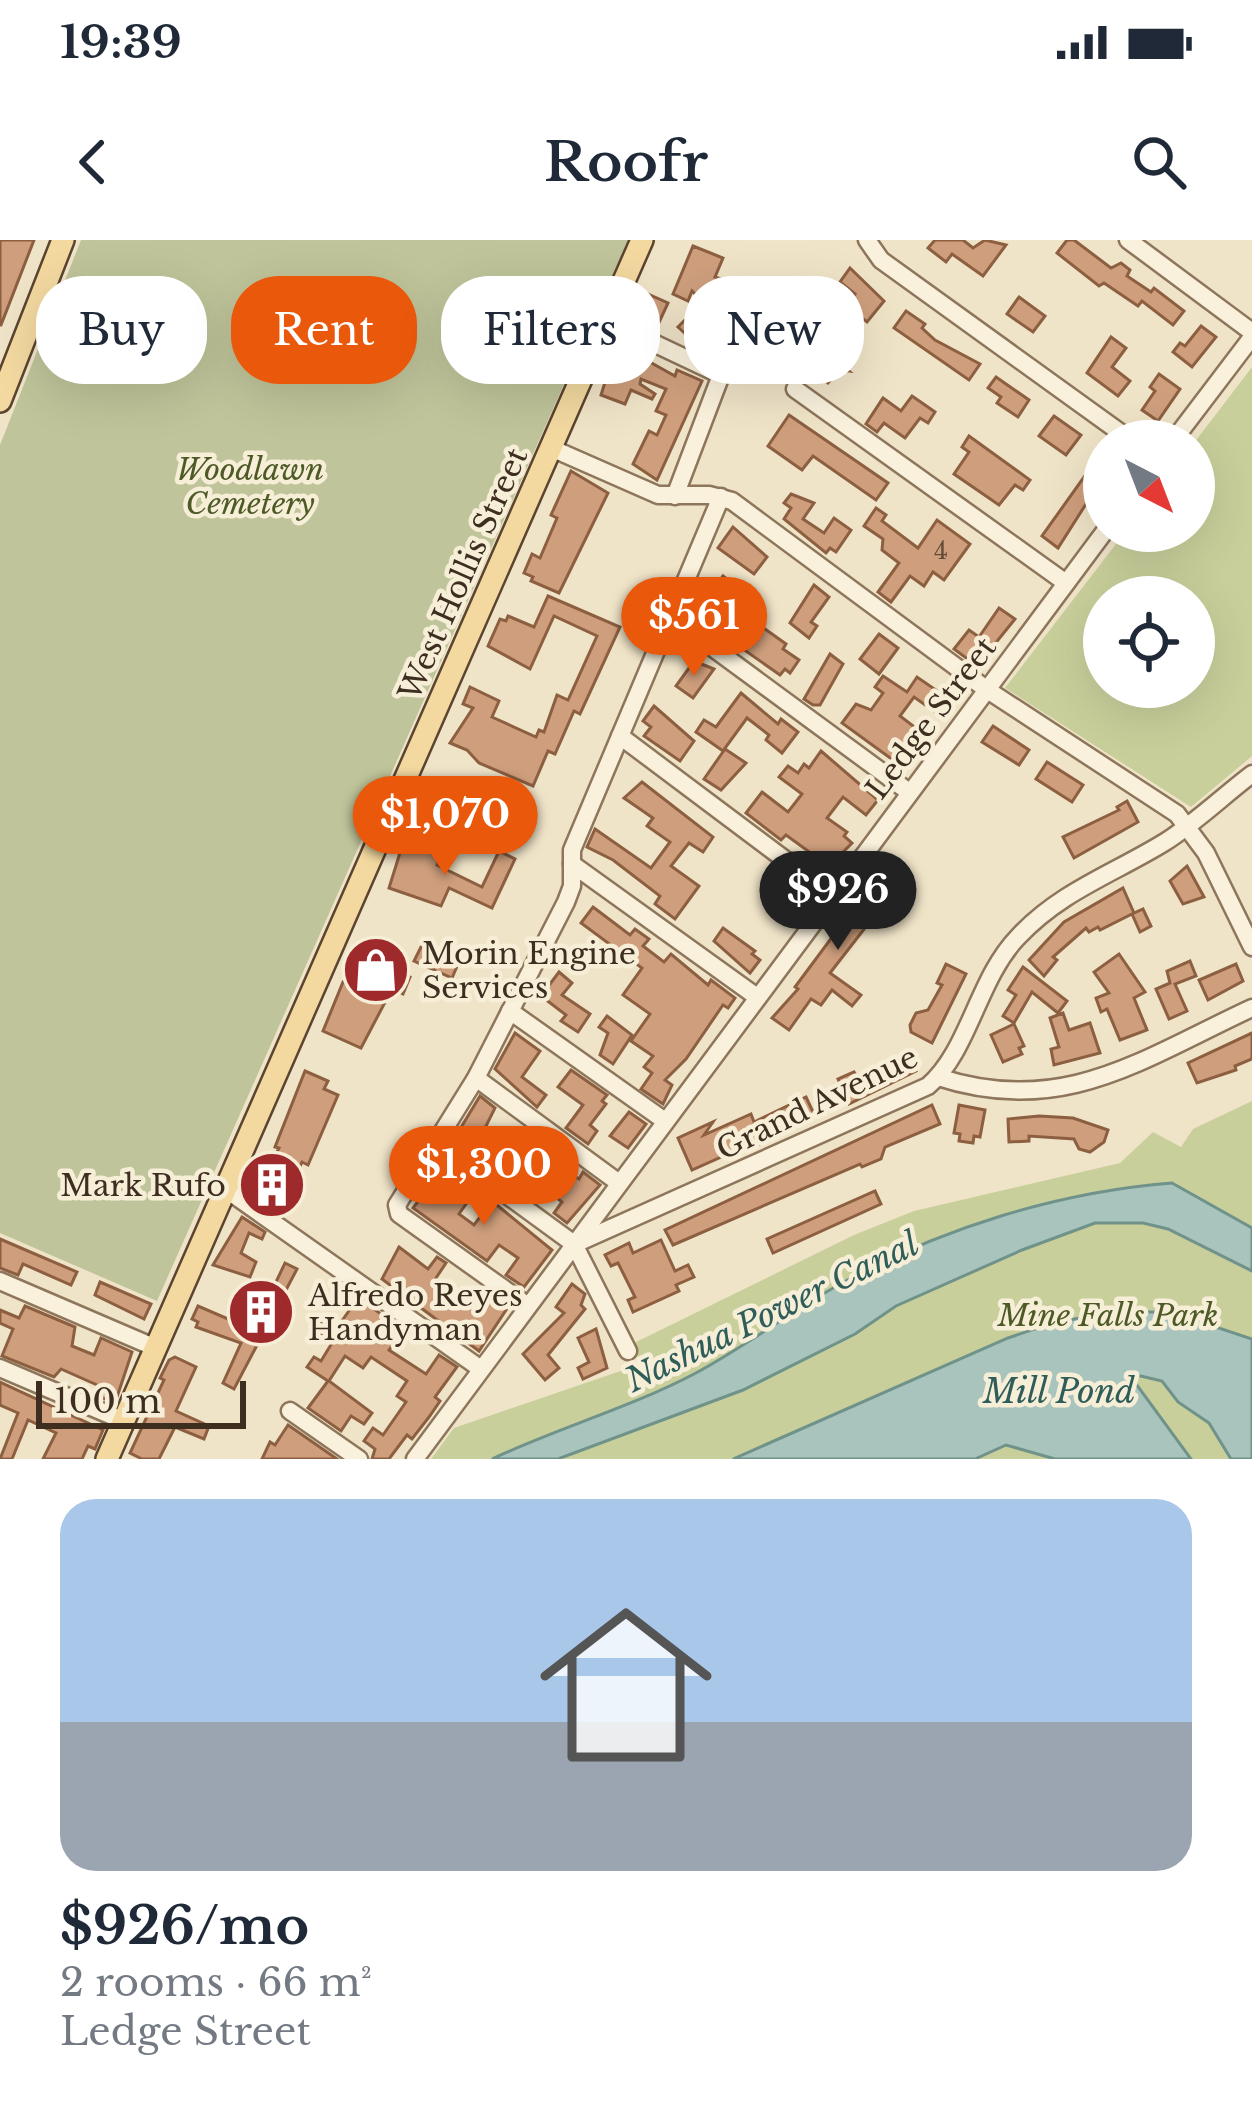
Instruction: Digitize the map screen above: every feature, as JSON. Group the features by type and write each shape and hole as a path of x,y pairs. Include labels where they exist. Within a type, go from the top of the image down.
{"main road":[{"path":"0,401 64,240"},
{"name":"West Hollis Street","path":"626,276 642,240"},
{"name":"West Hollis Street","path":"107,1459 579,384"}],"street":[{"path":"1128,240 1252,334 1189,420"},
{"path":"867,241 892,268 1103,420"},
{"path":"660,346 721,375 675,496"},
{"path":"795,389 1066,583"},
{"path":"551,448 625,483 675,496 722,496 986,689 1177,814 1206,853 1252,947"},
{"path":"528,1306 397,1210 476,1078 566,902 572,886 572,850 722,496"},
{"name":"Ledge Street","path":"415,1459 1089,552"},
{"path":"671,616 909,792"},
{"path":"620,736 832,896"},
{"name":"Grand Avenue","path":"574,1244 884,1106 938,1077 987,980 1015,940 1066,894 1169,840 1252,774"},
{"path":"572,864 757,998"},
{"path":"938,1077 1003,1093 1072,1089 1252,1008"},
{"path":"510,1011 664,1121"},
{"path":"476,1078 619,1183"},
{"path":"437,1144 574,1244 628,1351"},
{"path":"224,1188 482,1369"},
{"path":"0,1281 157,1348"},
{"path":"0,1368 124,1421"},
{"path":"290,1411 358,1459"}],"green space":[{"name":"Woodlawn Cemetery","path":"81,240 628,240 612,276 441,276 441,384 564,384 157,1301 0,1233 0,445 36,354 36,384 207,384 207,276 67,276"},
{"path":"1252,367 1252,756 1191,807 1005,688 1083,587 1083,708 1215,708 1215,576 1091,576 1110,552 1215,552 1212,420"},
{"name":"Mine Falls Park","path":"1252,1101 1252,1459 431,1459 454,1428 641,1364 632,1344 854,1235 914,1211 1120,1163 1153,1132 1181,1147 1193,1129"}],"water":[{"path":"1172,1183 1252,1228 1252,1271 1168,1229 1143,1223 1095,1223 896,1306 855,1334 743,1390 558,1459 492,1459 694,1374 842,1283 920,1245 1044,1204"},
{"name":"Mill Pond","path":"1114,1312 1171,1312 1252,1339 1252,1459 1231,1459 1209,1423 1178,1402 1162,1381 1128,1373 1191,1459 1055,1459 1006,1445 975,1459 733,1459 1008,1338 1052,1323"}],"building":[{"path":"0,240 34,240 1,325 0,325"},
{"path":"935,240 963,240 973,248 985,240 1006,245 983,276 952,254 946,262 928,248"},
{"path":"1067,240 1074,240 1111,268 1121,263 1130,270 1127,276 1151,292 1154,288 1184,311 1173,325 1142,301 1138,306 1104,283 1099,286 1057,253"},
{"path":"693,246 723,258 715,276 684,276 684,299 673,294"},
{"path":"864,282 884,301 867,322 864,320"},
{"path":"1019,297 1045,316 1033,332 1007,314"},
{"path":"906,311 925,324 922,328 935,340 980,364 969,380 894,328"},
{"path":"1201,326 1216,337 1192,367 1173,352 1180,343 1185,346"},
{"path":"1111,337 1126,348 1112,367 1130,381 1118,396 1087,373"},
{"path":"660,368 675,376 677,370 684,373 684,384 701,384 657,480 633,464 649,431 657,435 666,415 656,411 666,389 654,384 660,384"},
{"path":"1159,374 1180,389 1159,420 1142,410 1155,391 1150,387"},
{"path":"996,377 1029,400 1018,417 997,403 1001,397 988,388"},
{"path":"604,384 640,384 655,394 652,399 631,390 625,404 601,395"},
{"path":"912,396 935,412 928,423 920,418 905,438 884,423 877,432 866,424 883,398 901,411"},
{"path":"789,415 888,483 876,500 813,456 802,470 768,446"},
{"path":"1054,416 1081,435 1066,455 1039,436"},
{"path":"969,436 1030,480 1023,490 1015,485 999,505 954,474 969,452 962,447"},
{"path":"571,471 608,493 559,593 524,573 532,554 540,558 557,518 551,515"},
{"path":"1083,478 1083,509 1058,548 1042,536"},
{"path":"791,494 814,503 803,519 824,533 834,518 851,530 836,552 830,548 826,553 784,519 791,508 784,503"},
{"path":"876,508 886,515 882,521 918,548 937,520 970,544 944,580 933,572 924,586 910,576 891,602 878,592 899,563 882,550 883,539 864,526"},
{"path":"733,527 767,557 754,574 718,548"},
{"path":"723,576 741,590 730,604 786,644 783,649 799,660 790,673 785,669 780,675 689,611 704,584 712,591"},
{"path":"814,585 829,597 811,622 817,626 809,638 790,623"},
{"path":"548,596 620,627 580,714 574,711 555,754 548,751 533,786 479,763 467,750 450,743 473,708 463,704 470,687 499,701 492,717 536,737 539,730 544,732 557,695 568,700 597,636 554,616 530,669 488,646 500,619 506,621 508,616 534,627"},
{"path":"999,608 1015,619 977,666 954,649 969,630 979,637"},
{"path":"879,634 898,648 879,674 860,659"},
{"path":"830,654 843,664 820,705 813,705 804,699"},
{"path":"694,661 714,669 693,698 676,686"},
{"path":"883,676 907,692 917,677 949,699 938,714 914,697 900,716 925,735 904,768 842,723 856,704 871,710 883,693 875,687"},
{"path":"741,693 778,724 781,719 798,732 782,753 747,718 723,751 696,732 704,720 716,727"},
{"path":"654,706 694,741 680,761 644,736 651,727 643,721"},
{"path":"993,726 1029,750 1019,765 982,742"},
{"path":"725,749 746,763 721,790 704,779"},
{"path":"821,751 878,800 866,815 843,797 827,818 847,832 844,836 852,843 824,871 804,856 808,851 786,835 781,840 746,813 762,792 788,812 802,794 779,777 788,766 798,773 804,764 809,768"},
{"path":"1047,762 1083,785 1072,802 1036,779"},
{"path":"642,782 713,837 703,852 689,843 671,866 699,886 675,919 655,904 660,896 613,860 587,847 595,829 651,868 670,842 647,826 653,818 624,798"},
{"path":"431,791 485,814 476,834 422,809"},
{"path":"1127,801 1138,822 1074,858 1063,837 1119,810"},
{"path":"403,843 426,849 440,858 437,865 482,887 499,851 515,859 492,908 449,888 441,906 389,888"},
{"path":"885,866 903,879 830,973 861,995 852,1006 832,990 821,1005 811,999 789,1030 772,1018"},
{"path":"1187,866 1204,897 1183,904 1170,881"},
{"path":"1123,888 1134,913 1143,909 1151,926 1140,932 1132,914 1100,930 1086,928 1053,957 1057,960 1044,976 1029,960 1064,922"},
{"path":"593,907 630,935 635,929 649,939 643,946 664,962 671,954 708,985 711,980 735,998 728,1008 723,1005 686,1059 665,1080 672,1085 663,1104 641,1089 652,1073 644,1067 653,1056 631,1041 650,1014 623,995 642,968 581,923"},
{"path":"723,928 755,951 752,954 760,960 750,973 714,941"},
{"path":"371,943 388,950 381,965 410,977 403,994 392,989 361,1048 323,1031 343,982 352,986"},
{"path":"421,947 458,964 452,978 414,961"},
{"path":"1119,954 1145,992 1134,998 1147,1030 1120,1040 1107,1009 1101,1012 1096,998 1109,993 1094,972"},
{"path":"1190,961 1196,976 1175,984 1187,1011 1169,1019 1156,989 1170,983 1167,971"},
{"path":"946,964 966,974 932,1043 911,1032 910,1025 916,1013 928,1010 942,985 937,983"},
{"path":"1236,964 1243,981 1208,1000 1199,980"},
{"path":"1023,967 1067,1001 1058,1013 1032,992 1014,1023 1003,1016 1016,995 1008,990"},
{"path":"559,972 572,983 562,995 590,1014 578,1032 561,1021 566,1015 541,996"},
{"path":"1063,1013 1069,1030 1090,1023 1100,1053 1054,1065 1051,1049 1059,1047 1050,1018"},
{"path":"607,1016 632,1035 613,1064 600,1055 608,1033 599,1027"},
{"path":"1014,1024 1024,1046 1019,1048 1022,1054 1003,1062 991,1035"},
{"path":"515,1033 540,1051 522,1077 546,1095 537,1107 495,1069"},
{"path":"1252,1033 1252,1059 1235,1066 1236,1070 1197,1083 1188,1063"},
{"path":"909,1054 916,1071 849,1104 838,1079 854,1072 857,1077"},
{"path":"571,1070 607,1095 590,1125 597,1131 588,1144 566,1128 583,1105 558,1087"},
{"path":"305,1071 328,1081 324,1089 338,1095 308,1165 302,1162 285,1201 278,1203 255,1194 259,1187 251,1183 258,1168 267,1172 279,1148 275,1147"},
{"path":"480,1096 495,1108 485,1128 508,1144 491,1168 454,1139"},
{"path":"806,1097 815,1116 748,1150 746,1146 692,1170 678,1138 713,1122 704,1135 751,1114 754,1122"},
{"path":"932,1105 940,1124 885,1147 881,1159 673,1245 665,1230"},
{"path":"959,1105 985,1110 980,1137 974,1136 973,1143 959,1141 960,1134 954,1133"},
{"path":"629,1112 646,1124 628,1148 610,1136"},
{"path":"1073,1118 1108,1130 1104,1142 1090,1152 1079,1149 1074,1139 1029,1136 1029,1141 1009,1142 1008,1119"},
{"path":"583,1172 600,1185 567,1223 554,1213 562,1202 557,1198"},
{"path":"446,1173 476,1190 459,1214 474,1225 492,1201 552,1250 524,1287 506,1275 518,1258 499,1245 487,1261 413,1208 423,1195 428,1199"},
{"path":"875,1191 881,1204 773,1253 767,1239"},
{"path":"242,1217 265,1232 262,1239 249,1233 241,1253 256,1262 250,1277 213,1265"},
{"path":"0,1239 77,1272 71,1285 23,1264 18,1275 0,1268"},
{"path":"661,1240 675,1271 688,1265 694,1277 676,1285 679,1291 633,1312 628,1300 635,1297 618,1263 611,1266 605,1255 629,1243 633,1253"},
{"path":"399,1247 428,1269 437,1257 446,1263 434,1281 478,1312 491,1295 508,1307 479,1351 382,1279"},
{"path":"285,1263 297,1269 234,1389 223,1383 241,1343 196,1327 198,1322 192,1319 198,1306 228,1319 231,1312 241,1316 252,1294 267,1301"},
{"path":"100,1282 151,1304 144,1319 95,1295"},
{"path":"572,1284 585,1294 581,1305 585,1309 548,1355 559,1368 545,1380 523,1354 564,1313 556,1307"},
{"path":"358,1298 404,1330 389,1350 426,1374 439,1355 457,1367 435,1397 440,1401 429,1417 389,1459 372,1459 375,1449 364,1441 373,1428 383,1435 406,1402 397,1396 407,1381 371,1357 363,1368 345,1356 329,1381 372,1413 364,1424 351,1416 341,1431 308,1408 328,1381 307,1367 314,1357 321,1361 332,1343 311,1328 316,1320 334,1332"},
{"path":"25,1306 75,1327 72,1346 94,1355 101,1338 132,1352 115,1403 100,1397 97,1385 61,1369 54,1377 2,1356 13,1329 0,1323 0,1310 19,1318"},
{"path":"596,1329 607,1368 583,1379 578,1368 589,1362 578,1338"},
{"path":"175,1357 196,1367 176,1411 209,1426 204,1439 175,1427 159,1459 142,1459 130,1453 164,1380 160,1378"},
{"path":"0,1382 103,1430 95,1449 88,1446 82,1459 43,1459 56,1433 28,1420 12,1459 0,1459 18,1413 0,1405"},
{"path":"288,1425 337,1459 262,1459 270,1442 275,1445"}],"place":[{"name":"Morin Engine Services","path":"376,970"},
{"name":"Mark Rufo","path":"272,1185"},
{"name":"Alfredo Reyes Handyman","path":"261,1312"}],"water label":[{"name":"Nashua Power Canal","path":"772,1312"}]}
